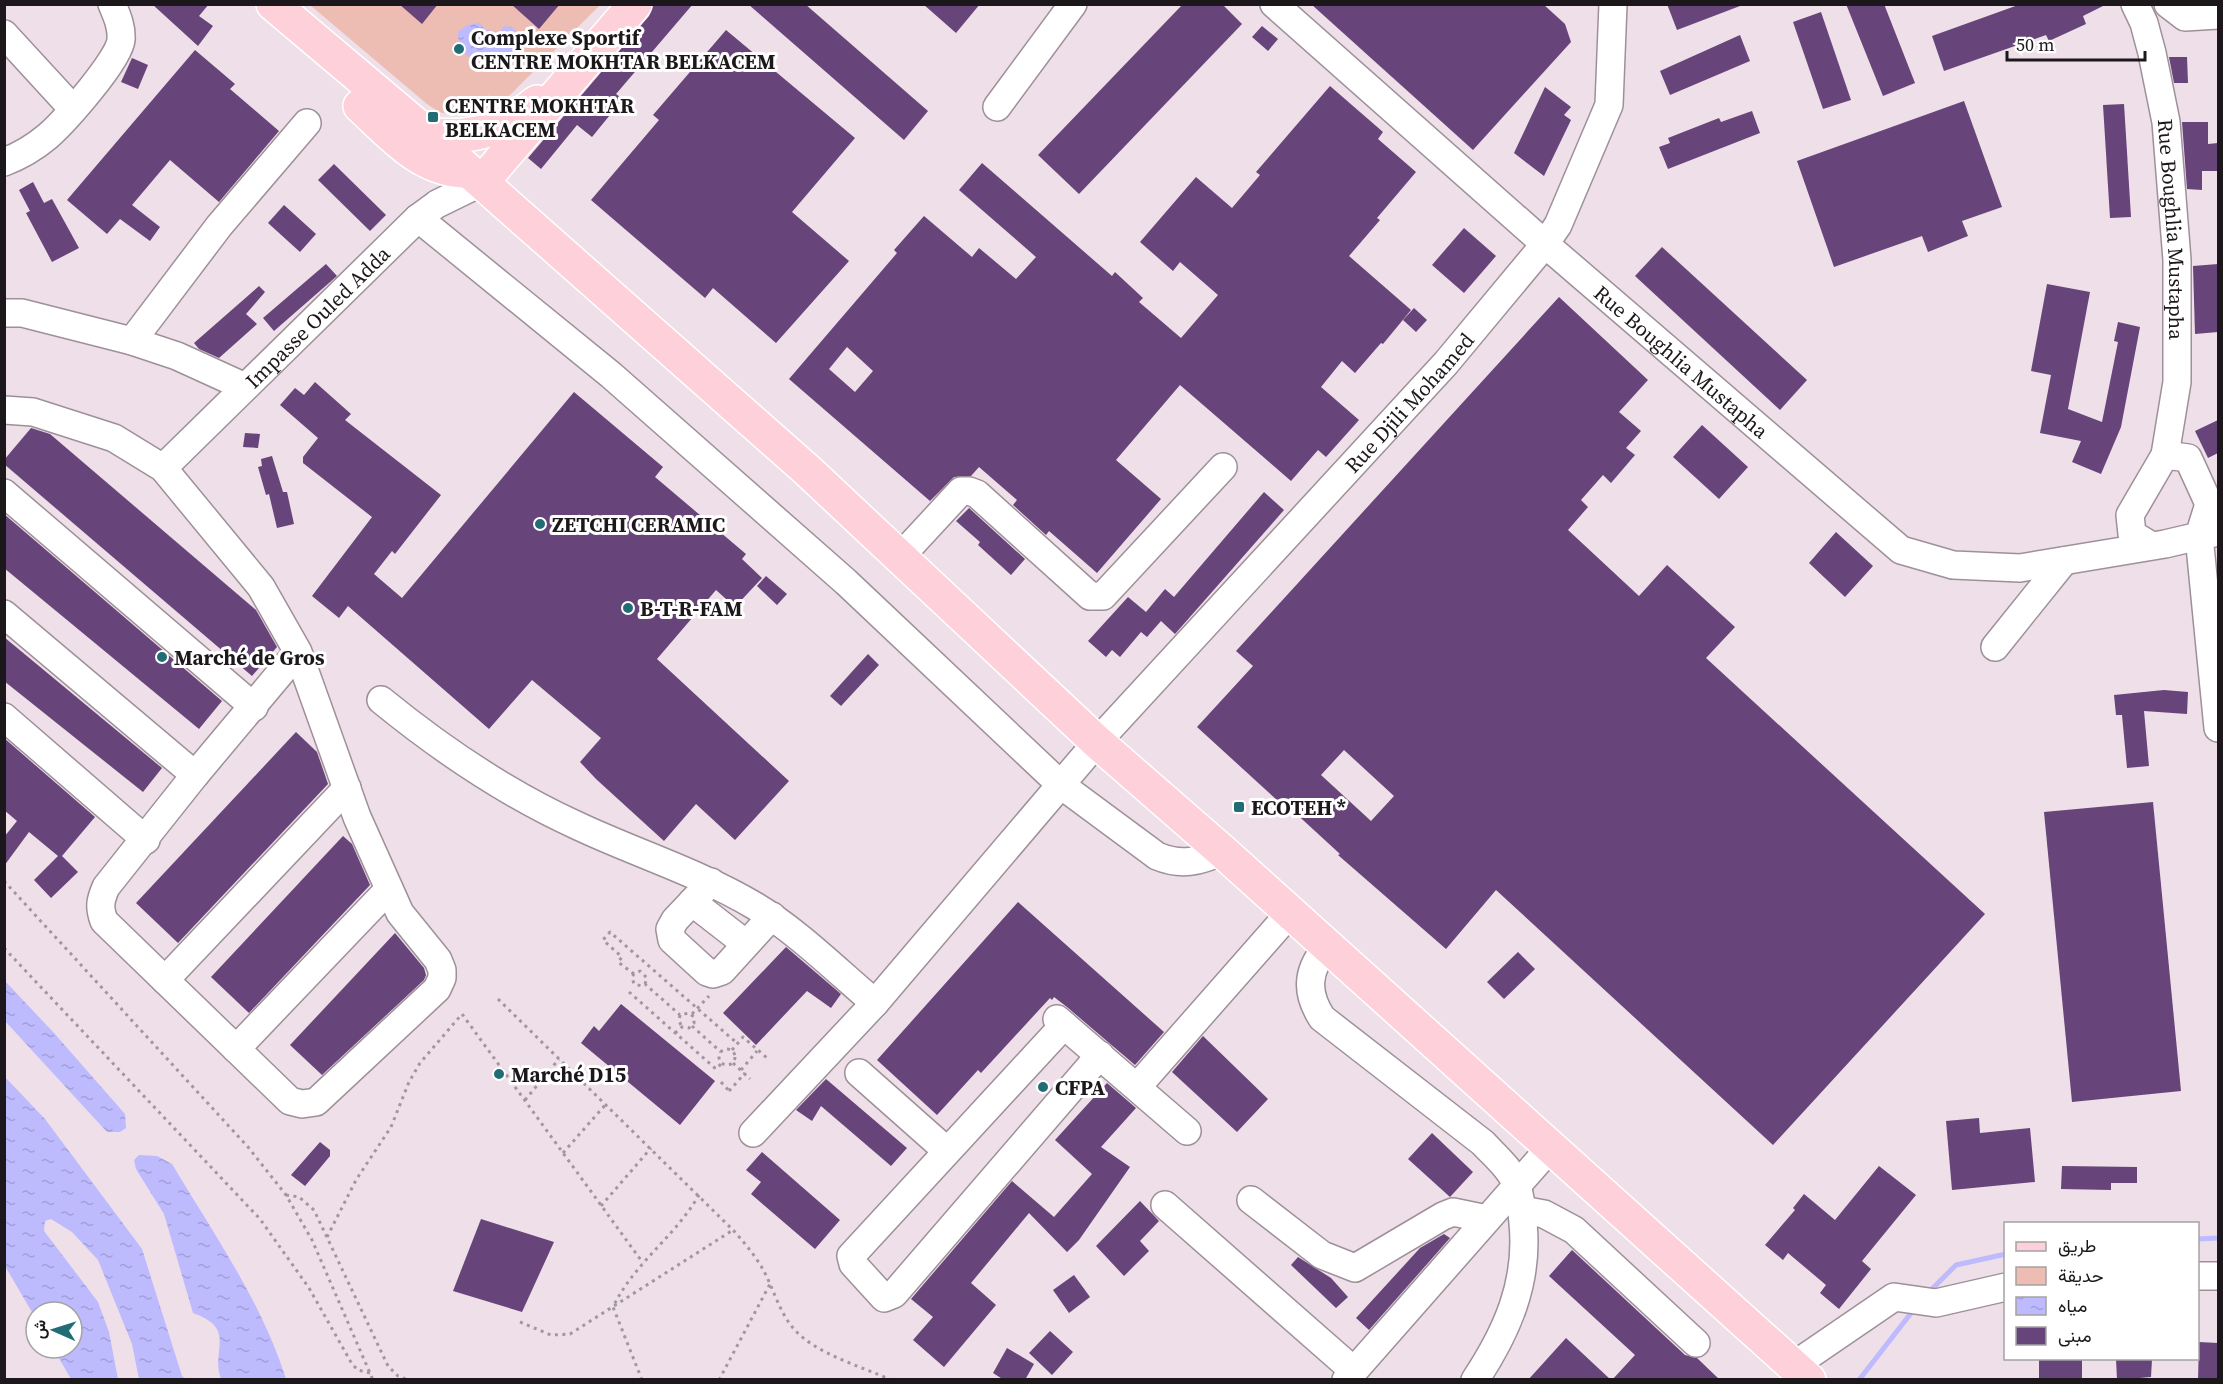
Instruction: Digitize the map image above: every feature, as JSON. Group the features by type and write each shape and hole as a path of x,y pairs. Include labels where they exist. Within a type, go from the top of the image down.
{"main road":[{"path":"247,4 414,154 440,168 476,177"},
{"path":"273,4 427,134 807,470 1097,742 1222,850 1801,1373"},
{"path":"476,177 564,88 635,4"},
{"path":"427,134 458,136 488,131 520,116 549,92 564,88"}],"street":[{"path":"4,162 29,150 47,137 73,109 118,52 121,31 112,4"},
{"path":"998,107 1073,4"},
{"name":"Rue Boughlia Mustapha","path":"1274,4 1545,244 1901,549 1953,565 2020,568 2095,555 2176,457 2171,422 2177,382 2177,260 2166,122 2152,53 2144,23 2135,4"},
{"name":"Rue Djili Mohamed","path":"753,1133 875,1003 1097,742 1446,363 1545,244 1558,225 1609,105 1613,4"},
{"path":"2152,53 2176,11 2218,15"},
{"path":"4,34 73,109"},
{"path":"132,340 219,226 308,123"},
{"name":"Impasse Ouled Adda","path":"163,468 417,218 476,177"},
{"path":"417,218 610,375 846,582 1061,785 1167,860 1199,861 1222,850"},
{"path":"4,313 22,313 132,340 177,356 245,387"},
{"path":"4,410 33,412 114,438 163,468 261,587 298,652 357,817 400,913 438,960 442,978 437,989 316,1102 302,1104 290,1101 236,1049 104,921 100,909 100,900 106,887 146,840 195,775 298,652"},
{"path":"2176,457 2211,523 2202,569 2218,728"},
{"path":"900,557 961,491 969,491 976,494 1090,596 1103,596 1223,467"},
{"path":"4,493 254,707"},
{"path":"2130,515 2132,534 2152,546"},
{"path":"2095,555 2152,546 2211,523"},
{"path":"1995,647 2064,561"},
{"path":"2202,569 2218,590"},
{"path":"4,614 195,775"},
{"path":"381,700 426,737 513,792 574,825 711,882 772,916 875,1003"},
{"path":"4,717 146,840"},
{"path":"165,980 347,788"},
{"path":"711,882 672,924 670,935 676,945 707,972 712,974 722,971 772,916"},
{"path":"236,1049 389,889"},
{"path":"692,902 746,944"},
{"path":"1137,1087 1290,912"},
{"path":"1328,946 1316,962 1310,981 1310,994 1322,1018 1483,1143 1503,1163 1520,1197 1525,1237 1520,1288 1509,1322 1475,1380"},
{"path":"1100,1056 894,1294 884,1298 853,1264 851,1256 1061,1022 1187,1131"},
{"path":"859,1073 947,1151"},
{"path":"1165,1205 1350,1376 1487,1219 1520,1197 1550,1148"},
{"path":"1520,1197 1544,1214 1574,1230 1696,1343"},
{"path":"1251,1200 1322,1255 1355,1268 1443,1215 1453,1212 1487,1219"},
{"path":"2199,1276 2218,1276"},
{"path":"1801,1373 1894,1297 1936,1303 2004,1287"}],"path":[{"path":"4,881 248,1147 286,1195 312,1240 373,1380"},
{"path":"634,974 618,962 622,957 603,940 610,932 738,1044"},
{"path":"4,948 260,1219 309,1288 352,1364 358,1370 370,1373"},
{"path":"644,973 649,966"},
{"path":"640,971 644,973 647,978 645,984 642,986 634,984 632,978 634,974 640,971"},
{"path":"645,984 680,1015"},
{"path":"629,992 716,1069 722,1063"},
{"path":"498,999 699,1194 751,1250 786,1319 795,1330 829,1352 891,1380"},
{"path":"680,1015 686,1012 692,1014 694,1020 692,1026"},
{"path":"327,1237 356,1180 391,1127 409,1082 420,1063 462,1014 643,1263"},
{"path":"680,1015 679,1021 682,1027"},
{"path":"682,1027 692,1026"},
{"path":"692,1026 721,1052"},
{"path":"675,1034 682,1027"},
{"path":"732,1050 743,1037 767,1058"},
{"path":"726,1048 732,1050 736,1056 733,1063 727,1065 722,1063 719,1058 721,1052 726,1048"},
{"path":"721,1082 730,1092 758,1050"},
{"path":"525,1100 559,1059"},
{"path":"733,1063 750,1078"},
{"path":"563,1153 606,1104"},
{"path":"601,1206 651,1148"},
{"path":"613,1306 623,1288 643,1263 675,1231 699,1194"},
{"path":"286,1195 299,1197 310,1204 388,1366 398,1376 408,1380"},
{"path":"520,1322 551,1335 564,1336 576,1331 733,1230"},
{"path":"719,1380 770,1284"},
{"path":"613,1306 642,1380"}],"green space":[{"name":"Complexe Sportif CENTRE MOKHTAR BELKACEM","path":"310,5 600,5 510,95 481,112 456,116 439,112 427,104"}],"water":[{"path":"479,23 486,30 499,32 505,26 512,27 519,40 517,50 509,58 497,62 483,62 471,58 461,48 458,32 467,25"},
{"path":"5,981 125,1114 126,1128 120,1132 107,1132 5,1021"},
{"path":"4,1076 45,1119 142,1249 182,1376 186,1379 139,1379 132,1344 98,1260 72,1232 51,1219 45,1221 44,1231 98,1302 109,1332 118,1379 71,1379 60,1360 84,1360 84,1300 25,1300 5,1266"},
{"path":"139,1155 157,1156 172,1164 250,1295 276,1350 286,1379 221,1379 218,1368 219,1333 207,1319 193,1313 164,1214 136,1169 134,1160"}],"building":[{"path":"152,4 209,4 199,16 213,26 198,46"},
{"path":"399,4 438,4 422,24"},
{"path":"511,4 560,4 539,29"},
{"path":"653,4 693,4 616,94 623,99 592,137 577,125 541,169 528,158 649,16"},
{"path":"748,4 805,4 928,111 904,140"},
{"path":"923,4 980,4 956,33"},
{"path":"1183,4 1222,4 1242,24 1079,194 1038,155"},
{"path":"1311,4 1543,4 1565,24 1571,42 1473,150"},
{"path":"1667,4 1740,4 1740,6 1677,30"},
{"path":"1846,4 1884,4 1915,83 1883,96"},
{"path":"2021,4 2107,4 2083,16 2086,24 2049,41 2046,35 1944,71 1932,36"},
{"path":"1821,12 1851,100 1823,109 1793,22"},
{"path":"1262,26 1278,39 1268,51 1252,37"},
{"path":"726,30 855,138 792,212 849,261 776,343 713,288 705,298 591,200 659,120 653,115"},
{"path":"1740,35 1750,61 1670,95 1660,71"},
{"path":"195,50 235,84 230,89 279,131 219,202 170,160 132,205 160,227 150,241 120,219 107,234 67,200"},
{"path":"2169,57 2187,57 2188,83 2174,83"},
{"path":"132,58 148,65 138,89 121,82"},
{"path":"1330,86 1383,132 1378,139 1416,172 1377,218 1380,220 1349,256 1411,310 1355,373 1342,361 1321,387 1359,420 1326,457 1318,450 1291,481 1180,385 1116,460 1161,499 1097,573 1049,531 1046,535 1013,505 1017,500 979,467 971,476 954,477 930,501 789,379 897,253 894,250 924,216 972,257 979,248 1016,279 1036,257 959,190 982,163 1112,276 1115,272 1143,298 1139,302 1181,338 1218,295 1180,262 1173,271 1140,242 1196,177 1232,208 1260,175 1256,172","holes":["847,347 873,371 855,392 829,369"]},
{"path":"1545,87 1571,107 1564,115 1571,120 1544,176 1514,153"},
{"path":"1964,101 2002,207 1962,221 1968,236 1928,252 1922,236 1834,267 1797,161"},
{"path":"2124,104 2131,217 2110,218 2103,105"},
{"path":"1752,111 1760,133 1668,169 1659,147 1670,143 1668,138 1719,118 1721,122"},
{"path":"2182,122 2208,122 2208,144 2218,143 2218,171 2202,171 2202,190 2187,189"},
{"path":"334,164 386,215 370,231 318,180"},
{"path":"33,182 44,203 52,199 79,248 52,262 26,213 30,211 19,190"},
{"path":"284,205 316,234 300,252 268,223"},
{"path":"1464,228 1496,256 1464,293 1432,265"},
{"path":"1662,247 1807,380 1780,410 1635,276"},
{"path":"326,264 337,276 274,331 263,318"},
{"path":"2218,264 2218,332 2195,334 2193,266"},
{"path":"2047,284 2090,292 2068,409 2102,422 2118,342 2114,341 2118,322 2140,327 2121,427 2101,474 2072,462 2081,441 2040,433 2051,375 2031,371"},
{"path":"259,286 265,292 246,314 257,324 219,358 199,349 194,343"},
{"path":"1559,297 1648,380 1619,412 1641,431 1626,448 1635,455 1611,483 1603,475 1581,500 1588,507 1568,530 1639,596 1667,565 1735,627 1706,658 1985,914 1773,1145 1496,890 1446,949 1197,727 1253,666 1236,651","holes":["1344,750 1394,796 1371,821 1321,775"]},
{"path":"1414,308 1427,320 1416,332 1403,320"},
{"path":"315,382 351,414 345,420 441,495 395,554 392,551 374,574 402,598 574,392 663,467 655,477 746,554 742,559 762,578 735,607 716,590 657,659 789,781 735,840 696,804 664,841 580,762 601,738 532,680 489,729 348,606 339,618 312,596 372,517 303,463 303,457 318,438 280,405 295,388 304,395"},
{"path":"2218,420 2218,453 2208,458 2195,431"},
{"path":"1702,425 1748,467 1719,499 1673,457"},
{"path":"31,428 50,434 256,610 277,647 252,676 4,464 4,460"},
{"path":"245,433 260,434 258,448 243,447"},
{"path":"272,456 283,492 287,492 294,524 277,528 269,494 266,495 258,467 262,466 261,459"},
{"path":"1264,492 1284,510 1175,634 1161,621 1147,637 1141,632 1120,657 1112,650 1106,657 1088,641 1128,597 1146,612 1165,589 1174,597"},
{"path":"969,508 1025,559 1011,575 978,545 980,542 956,521"},
{"path":"4,514 222,701 199,729 4,568"},
{"path":"1836,532 1873,566 1845,597 1809,563"},
{"path":"766,576 787,594 777,605 757,586"},
{"path":"4,637 162,768 143,792 4,681"},
{"path":"868,654 879,665 841,706 830,696"},
{"path":"2164,690 2188,692 2187,714 2144,711 2149,766 2127,768 2122,715 2116,715 2114,695"},
{"path":"296,732 317,752 328,784 178,943 136,903"},
{"path":"4,738 95,817 62,856 78,872 51,898 34,880 58,856 29,832 4,866 4,837 17,821 4,810"},
{"path":"2153,802 2181,1091 2072,1102 2044,812"},
{"path":"343,836 352,844 370,885 249,1013 211,977"},
{"path":"1018,902 1164,1032 1135,1065 1067,1007 1054,997 1052,1000 1050,998 981,1073 978,1070 937,1115 877,1060"},
{"path":"395,933 424,968 426,975 424,980 322,1075 290,1045"},
{"path":"786,947 841,994 831,1008 807,991 756,1045 723,1013"},
{"path":"1518,952 1535,969 1504,999 1487,982"},
{"path":"621,1004 715,1081 680,1125 581,1043 594,1026 599,1031"},
{"path":"1203,1036 1268,1099 1237,1132 1172,1072"},
{"path":"826,1079 907,1148 891,1166 821,1106 812,1121 796,1110"},
{"path":"1107,1083 1136,1108 1101,1147 1130,1167 1079,1240 1067,1252 1029,1213 971,1283 996,1305 944,1367 913,1340 933,1317 911,1299 1012,1181 1054,1217 1092,1174 1055,1140"},
{"path":"1979,1118 1980,1133 2030,1128 2035,1182 1952,1190 1946,1121"},
{"path":"1432,1133 1473,1172 1450,1197 1408,1159"},
{"path":"320,1142 330,1150 330,1156 305,1186 291,1175"},
{"path":"762,1152 840,1220 815,1249 751,1194 761,1182 746,1170"},
{"path":"1879,1166 1916,1195 1862,1261 1871,1269 1839,1309 1820,1293 1826,1285 1788,1253 1783,1260 1765,1245 1795,1210 1793,1208 1804,1194 1835,1220"},
{"path":"2062,1166 2137,1167 2137,1183 2111,1183 2111,1190 2061,1189"},
{"path":"1140,1201 1159,1221 1140,1241 1149,1251 1124,1276 1096,1246"},
{"path":"481,1219 554,1242 522,1312 453,1291"},
{"path":"1444,1234 1450,1238 1369,1330 1356,1318 1420,1248"},
{"path":"1572,1250 1685,1355 1697,1358 1720,1380 1612,1380 1635,1355 1549,1276"},
{"path":"1298,1257 1331,1278 1348,1297 1336,1308 1291,1265"},
{"path":"1074,1275 1090,1297 1069,1313 1053,1290"},
{"path":"1050,1331 1073,1352 1052,1375 1029,1353"},
{"path":"1566,1338 1611,1380 1528,1380"},
{"path":"2199,1342 2218,1343 2218,1380 2198,1380"},
{"path":"1007,1348 1034,1364 1025,1380 1004,1380 993,1373"},
{"path":"2039,1360 2082,1360 2082,1380 2039,1380"},
{"path":"2116,1360 2152,1360 2151,1377 2117,1380"}],"waterway":[{"path":"2199,1239 2218,1238"},
{"path":"1927,1294 1956,1265 2004,1254"},
{"path":"1859,1380 1915,1308"}],"place":[{"name":"Complexe Sportif CENTRE MOKHTAR BELKACEM","path":"459,49"},
{"name":"CENTRE MOKHTAR BELKACEM","path":"433,117"},
{"name":"ZETCHI CERAMIC","path":"540,524"},
{"name":"B-T-R-FAM","path":"628,608"},
{"name":"Marché de Gros","path":"162,657"},
{"name":"ECOTEH *","path":"1239,807"},
{"name":"Marché D15","path":"499,1074"},
{"name":"CFPA","path":"1043,1087"}]}
